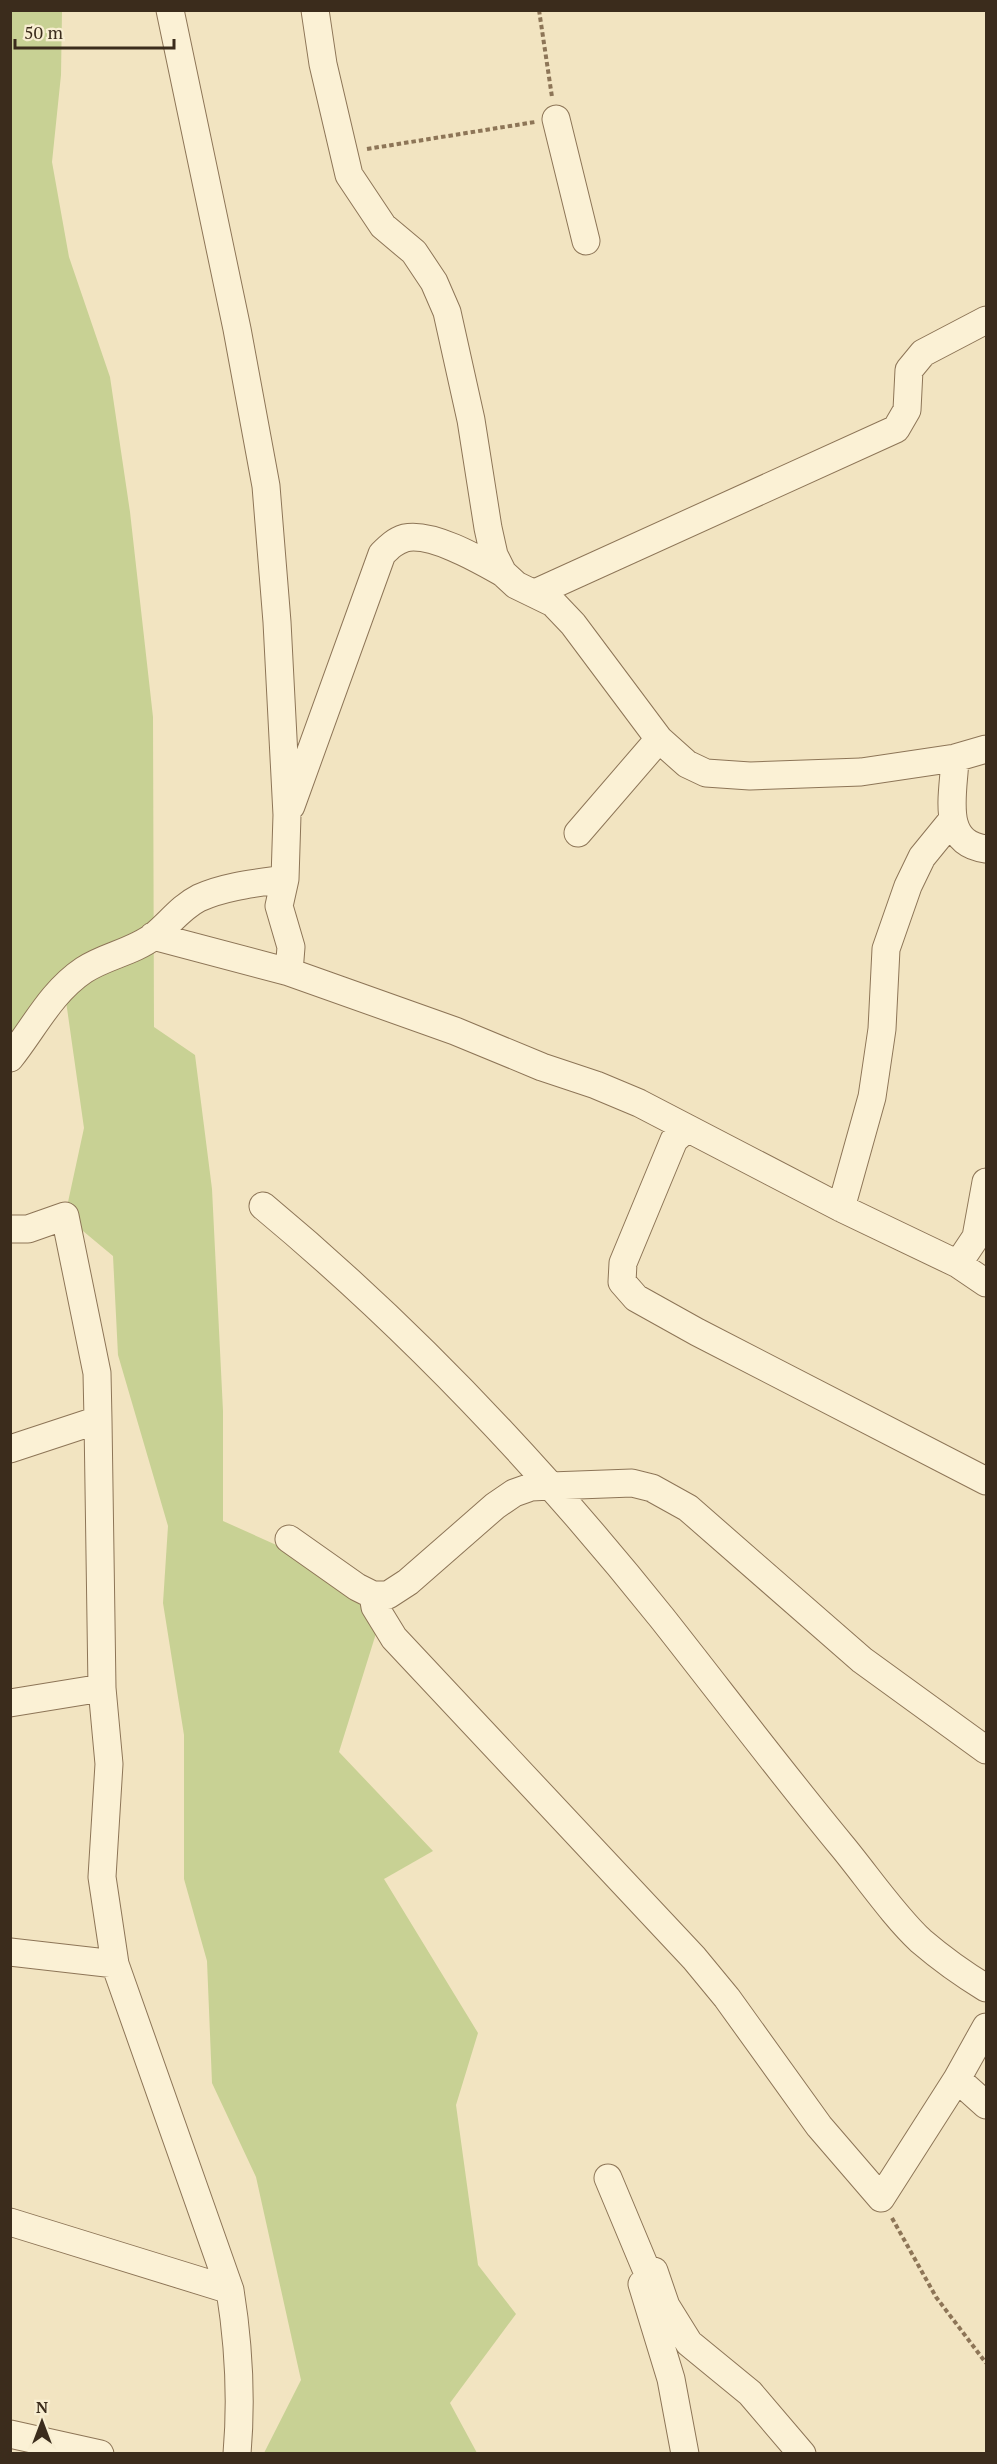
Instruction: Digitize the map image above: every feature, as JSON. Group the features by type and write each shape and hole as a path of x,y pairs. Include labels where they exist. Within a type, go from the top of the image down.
{"street":[{"path":"170,10 237,329 266,486 277,622 287,815 285,879 279,906 291,947 289,972"},
{"path":"315,10 323,64 349,175 383,226 414,252 434,282 447,312 471,420 488,528 494,555 503,573"},
{"path":"556,119 586,241"},
{"path":"535,593 896,429 908,410 909,370 923,353 987,320"},
{"path":"287,815 382,554 393,543 407,537 443,544 503,573 516,585 553,603 573,624 659,739 687,764 706,773 725,775 861,772 955,758 987,749"},
{"path":"578,833 659,739"},
{"path":"955,758 953,819 956,834 964,842 987,849"},
{"path":"841,1208 872,1096 882,1029 882,986 886,949 908,886 922,858 953,819"},
{"path":"10,1058 64,986 84,970 153,936 173,916 200,898 247,885 285,879"},
{"path":"153,936 289,972 455,1031 542,1067 596,1084 639,1103 841,1208 958,1264 987,1283"},
{"path":"686,1129 674,1140 623,1263 622,1282 636,1298 987,1481"},
{"path":"958,1264 975,1237 987,1182"},
{"path":"263,1206 333,1264 427,1352 551,1486 660,1617 810,1807 919,1939 966,1977 987,1988"},
{"path":"10,1229 28,1228 65,1215 97,1372 102,1688 109,1764 102,1877 115,1964 230,2290 236,2326 242,2402 237,2454"},
{"path":"10,1449 98,1420"},
{"path":"289,1539 373,1595 388,1595 408,1582 495,1506 514,1493 531,1487 632,1483 669,1495 688,1508 862,1660 987,1750"},
{"path":"373,1595 378,1614 393,1638 694,1958 819,2126 881,2198 957,2079 987,2027"},
{"path":"10,1704 102,1688"},
{"path":"10,1952 115,1964"},
{"path":"957,2079 987,2105"},
{"path":"608,2178 646,2269"},
{"path":"10,2222 230,2290"},
{"path":"646,2269 642,2274 642,2289 671,2379 685,2454"},
{"path":"646,2269 654,2271 666,2306 689,2343 750,2393 802,2454"},
{"path":"10,2434 100,2454"}],"path":[{"path":"343,153 556,119 539,10"},
{"path":"881,2198 936,2297 987,2363"}],"green space":[{"path":"10,11 62,11 61,75 52,162 69,257 110,377 130,512 153,717 154,1027 195,1055 212,1189 223,1411 223,1521 388,1595 339,1752 433,1851 384,1879 478,2033 456,2105 478,2265 516,2314 450,2403 477,2453 264,2453 301,2380 256,2177 212,2083 207,1961 184,1879 184,1735 163,1603 168,1526 118,1355 113,1256 65,1216 84,1128 64,987 11,1054"}]}
